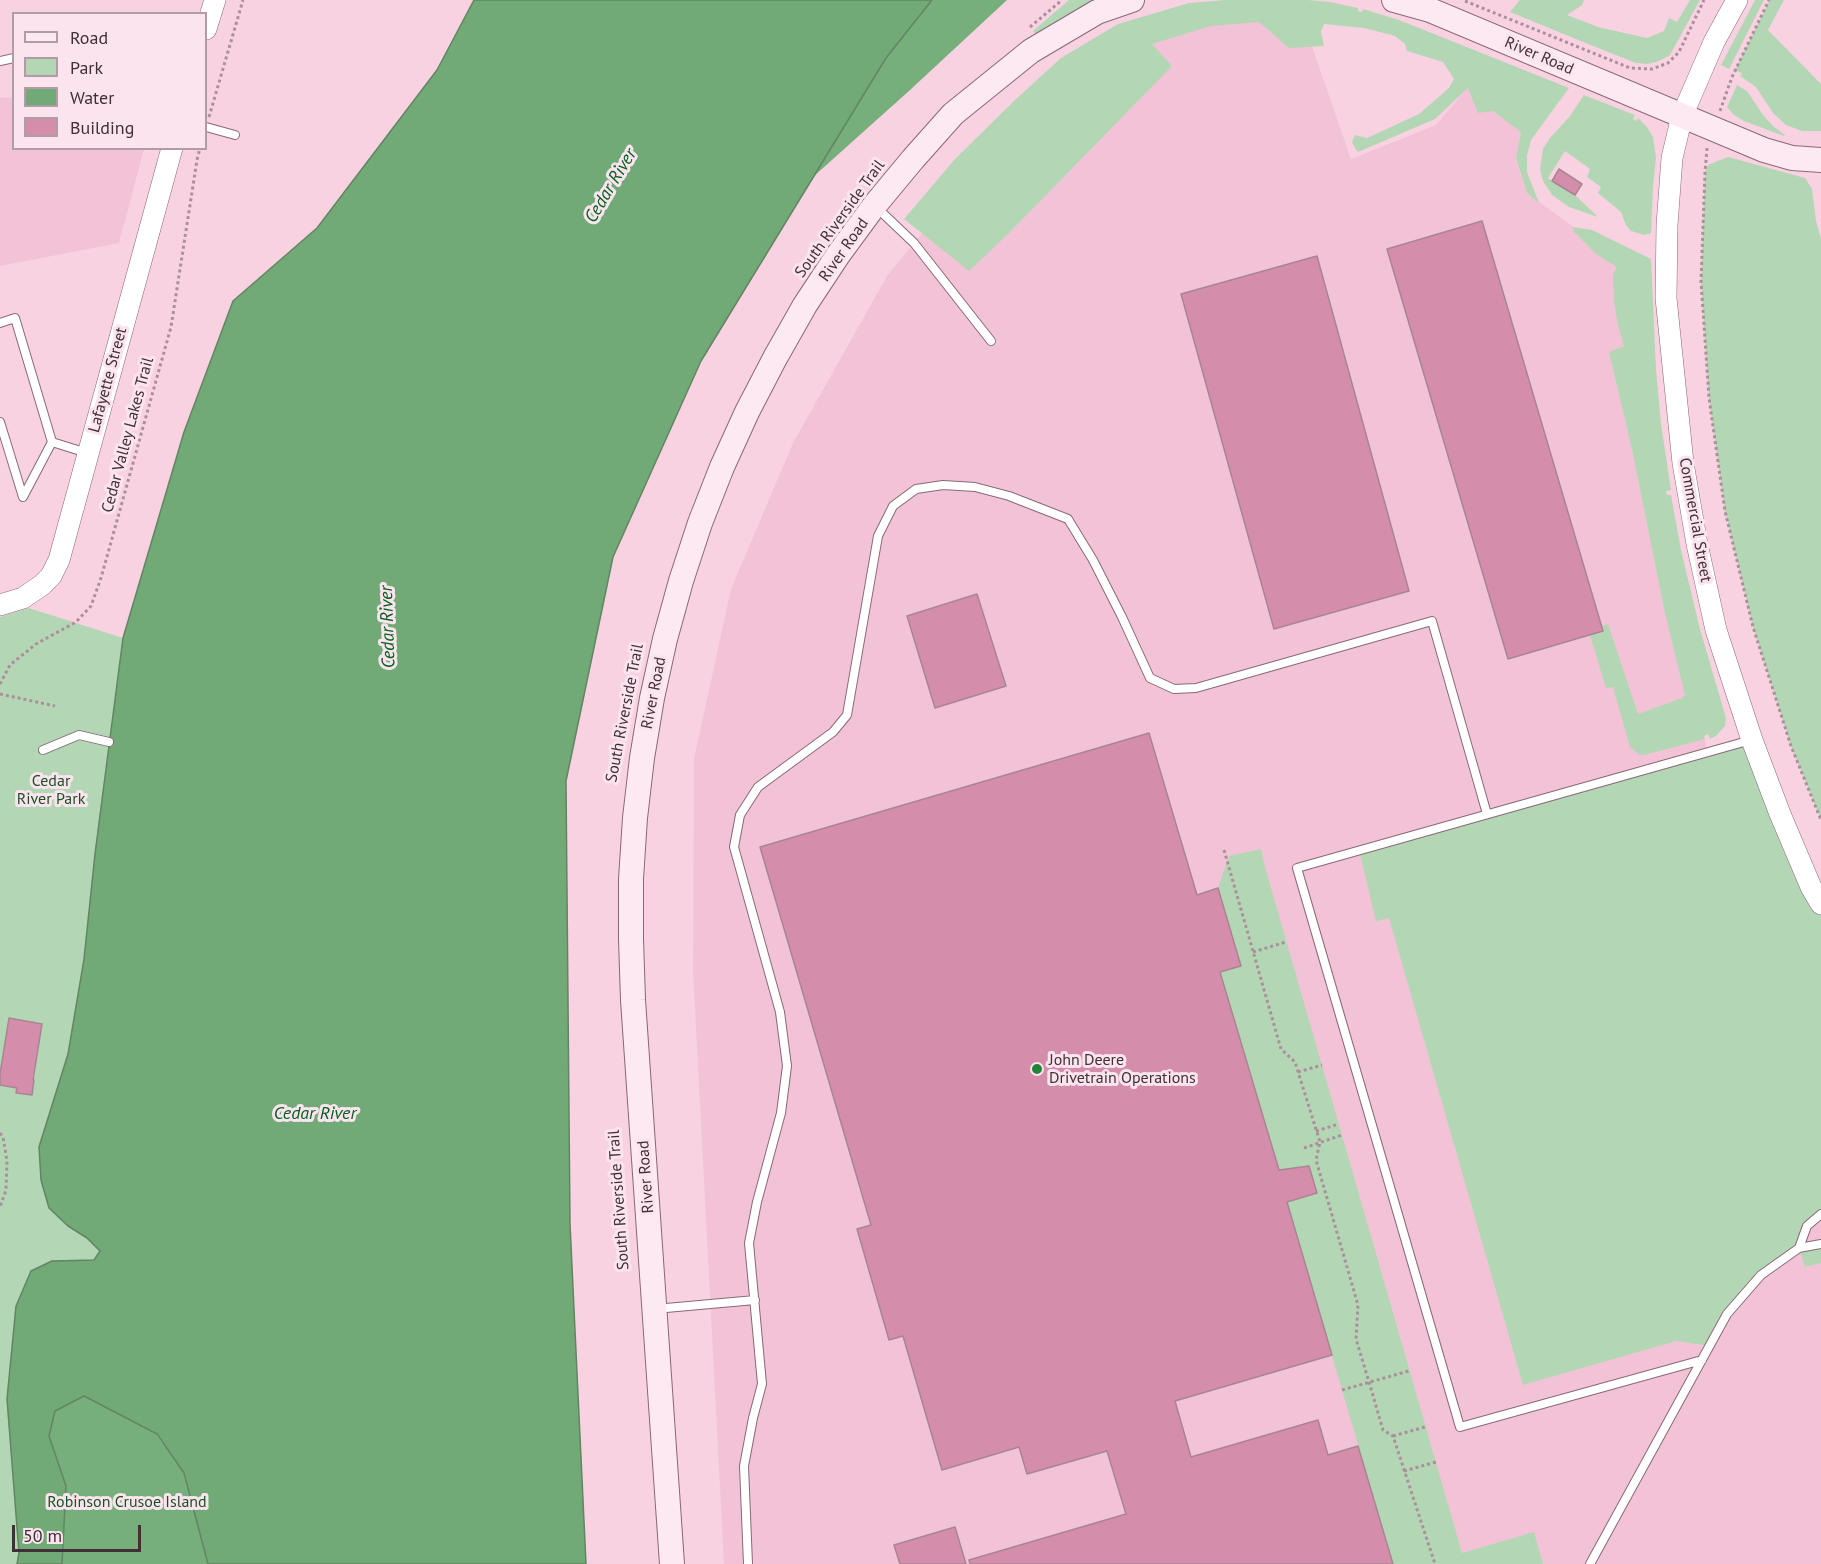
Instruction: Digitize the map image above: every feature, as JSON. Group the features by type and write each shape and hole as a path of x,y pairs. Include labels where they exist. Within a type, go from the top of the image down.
{"main road":[{"name":"River Road","path":"672,1564 631,939 631,879 635,818 652,698 681,581 700,523 734,439 775,358 805,305 874,206 953,114 1031,51 1097,12 1132,0"},
{"name":"River Road","path":"1394,0 1430,10 1773,153 1792,158 1821,160"}],"street":[{"path":"207,26 215,0"},
{"name":"Commercial Street","path":"1737,0 1714,42 1682,117 1672,158 1667,225 1666,297 1682,452 1697,544 1716,630 1752,740 1784,825 1811,887 1821,904"},
{"name":"Lafayette Street","path":"0,605 23,598 42,585 51,576 59,560 171,150"}],"lane":[{"path":"207,127 235,135"},
{"path":"874,206 914,243 991,341"},
{"path":"0,323 15,318 52,442 23,496 0,422"},
{"path":"52,442 88,454"},
{"path":"748,1564 744,1466 762,1384 749,1243 757,1202 781,1113 787,1066 780,1012 734,847 740,815 758,787 833,732 847,715 878,536 892,506 916,489 943,485 975,487 1009,496 1068,519 1093,560 1150,678 1174,689 1196,688 1432,621 1487,814"},
{"path":"43,750 79,735 109,742"},
{"path":"1702,1360 1460,1427 1297,868 1752,740"},
{"path":"1799,1248 1807,1226 1821,1214"},
{"path":"1590,1564 1728,1314 1761,1275 1799,1248 1821,1244"},
{"path":"655,1309 755,1300"}],"path":[{"path":"207,124 243,0"},
{"path":"1028,28 1062,0"},
{"path":"1464,0 1630,68 1652,69 1668,63 1679,52 1704,0"},
{"path":"1769,0 1732,77 1707,148 1701,281 1709,398 1725,511 1753,627 1791,746 1821,820"},
{"name":"Cedar Valley Lakes Trail","path":"0,684 10,665 36,644 76,622 91,606 101,578 171,327 200,150"},
{"path":"0,694 55,706"},
{"path":"1224,850 1281,1049 1295,1062 1320,1142 1316,1160 1358,1305 1356,1339 1383,1430 1393,1436 1435,1564"},
{"path":"1253,952 1286,942"},
{"path":"1298,1072 1322,1065"},
{"path":"1316,1131 1339,1124"},
{"path":"0,1133 3,1137 7,1161 6,1191 0,1207"},
{"path":"1304,1148 1342,1135"},
{"path":"1342,1390 1409,1371"},
{"path":"1393,1436 1425,1427"},
{"path":"1404,1471 1436,1462"}],"shaded area":[{"path":"1299,9 1351,159 1436,125 1468,87 1521,132 1516,159 1527,193 1623,263 1632,449 1715,780 1821,980 1821,1564 724,1564 693,970 694,759 731,589 793,443 887,276 978,165 1142,34"},
{"path":"0,97 12,98 12,150 144,150 119,243 0,266"}],"green space":[{"path":"932,0 1007,0 813,177 886,58"},
{"path":"1069,0 1099,0 1036,34 1033,31"},
{"path":"1226,0 1308,0 1358,8 1358,11 1362,12 1363,9 1399,20 1569,88 1531,140 1527,156 1527,172 1539,203 1527,193 1516,158 1521,132 1493,111 1478,113 1468,88 1435,119 1358,152 1355,148 1352,142 1355,135 1367,138 1419,114 1449,88 1454,79 1443,62 1407,51 1405,44 1395,36 1364,28 1324,24 1321,32 1324,46 1289,48 1259,22 1211,26 1152,44 1172,66 969,271 904,219 955,159 1061,58 1118,24 1189,3"},
{"path":"1520,0 1584,0 1582,5 1567,15 1598,27 1647,38 1664,31 1669,18 1677,22 1690,0 1700,0 1670,55 1648,64 1636,63 1510,12"},
{"path":"1755,0 1764,0 1729,69 1721,65"},
{"path":"1770,0 1784,0 1768,30 1821,84 1821,131 1802,131 1786,125 1773,113 1756,87 1740,76 1742,73 1734,72"},
{"path":"1737,85 1747,91 1763,115 1784,136 1734,115 1727,107"},
{"path":"1584,95 1635,115 1633,119 1636,121 1638,118 1653,137 1656,158 1651,233 1644,235 1631,231 1621,212 1598,193 1601,187 1587,177 1590,169 1565,151 1548,178 1575,195 1598,217 1569,207 1552,195 1543,181 1540,169 1543,149"},
{"path":"1728,157 1805,178 1812,189 1821,239 1821,820 1791,746 1753,627 1725,511 1709,398 1701,281 1705,172 1708,165"},
{"path":"1573,227 1592,230 1651,259 1656,369 1661,424 1671,490 1666,491 1667,495 1671,495 1681,550 1700,629 1726,718 1725,726 1710,739 1708,734 1704,736 1705,739 1648,754 1640,755 1630,747 1613,687 1606,688 1590,635 1603,632 1602,626 1608,624 1638,714 1685,695 1609,352 1624,346 1614,301 1613,275 1617,267 1596,254 1574,232"},
{"name":"Cedar River Park","path":"29,608 123,638 84,959 68,1054 39,1147 68,1226 87,1238 100,1251 94,1261 78,1260 7,1399 19,1553 17,1564 0,1564 0,617"},
{"path":"1752,740 1821,904 1821,1214 1807,1226 1799,1247 1821,1244 1821,1263 1805,1267 1799,1249 1761,1275 1728,1316 1710,1346 1676,1341 1523,1385 1389,918 1376,921 1359,850"},
{"path":"1261,849 1462,1553 1534,1532 1543,1564 1393,1564 1287,1202 1317,1193 1309,1167 1279,1170 1220,972 1241,966 1218,888 1229,856"},
{"name":"Robinson Crusoe Island","path":"84,1396 156,1434 184,1473 208,1564 62,1564 66,1486 49,1436 55,1411"}],"water":[{"name":"Cedar River","path":"474,0 932,0 886,58 701,361 613,557 566,781 570,1224 586,1564 208,1564 184,1473 157,1434 84,1396 55,1411 49,1436 66,1486 62,1564 17,1564 19,1553 7,1399 16,1306 31,1271 52,1261 94,1260 100,1251 49,1208 41,1180 39,1147 68,1054 84,959 123,638 184,432 233,301 317,228 437,70"}],"building":[{"path":"1559,169 1582,184 1575,195 1552,181"},
{"path":"1482,221 1603,631 1508,659 1387,249"},
{"path":"1317,256 1409,591 1274,629 1181,294"},
{"path":"977,594 1006,686 935,708 907,616"},
{"name":"John Deere Drivetrain Operations","path":"1149,733 1197,895 1218,888 1241,966 1220,972 1279,1170 1309,1166 1317,1193 1287,1202 1332,1355 1175,1401 1191,1457 1318,1420 1328,1455 1358,1446 1393,1564 970,1564 969,1560 1126,1514 1107,1451 1027,1474 1019,1447 942,1470 903,1336 889,1340 857,1229 871,1225 760,847"},
{"path":"9,1018 42,1024 32,1095 16,1093 17,1088 0,1085"},
{"path":"955,1527 966,1564 900,1564 894,1545"}],"place":[{"name":"John Deere Drivetrain Operations","path":"1037,1069"}]}
